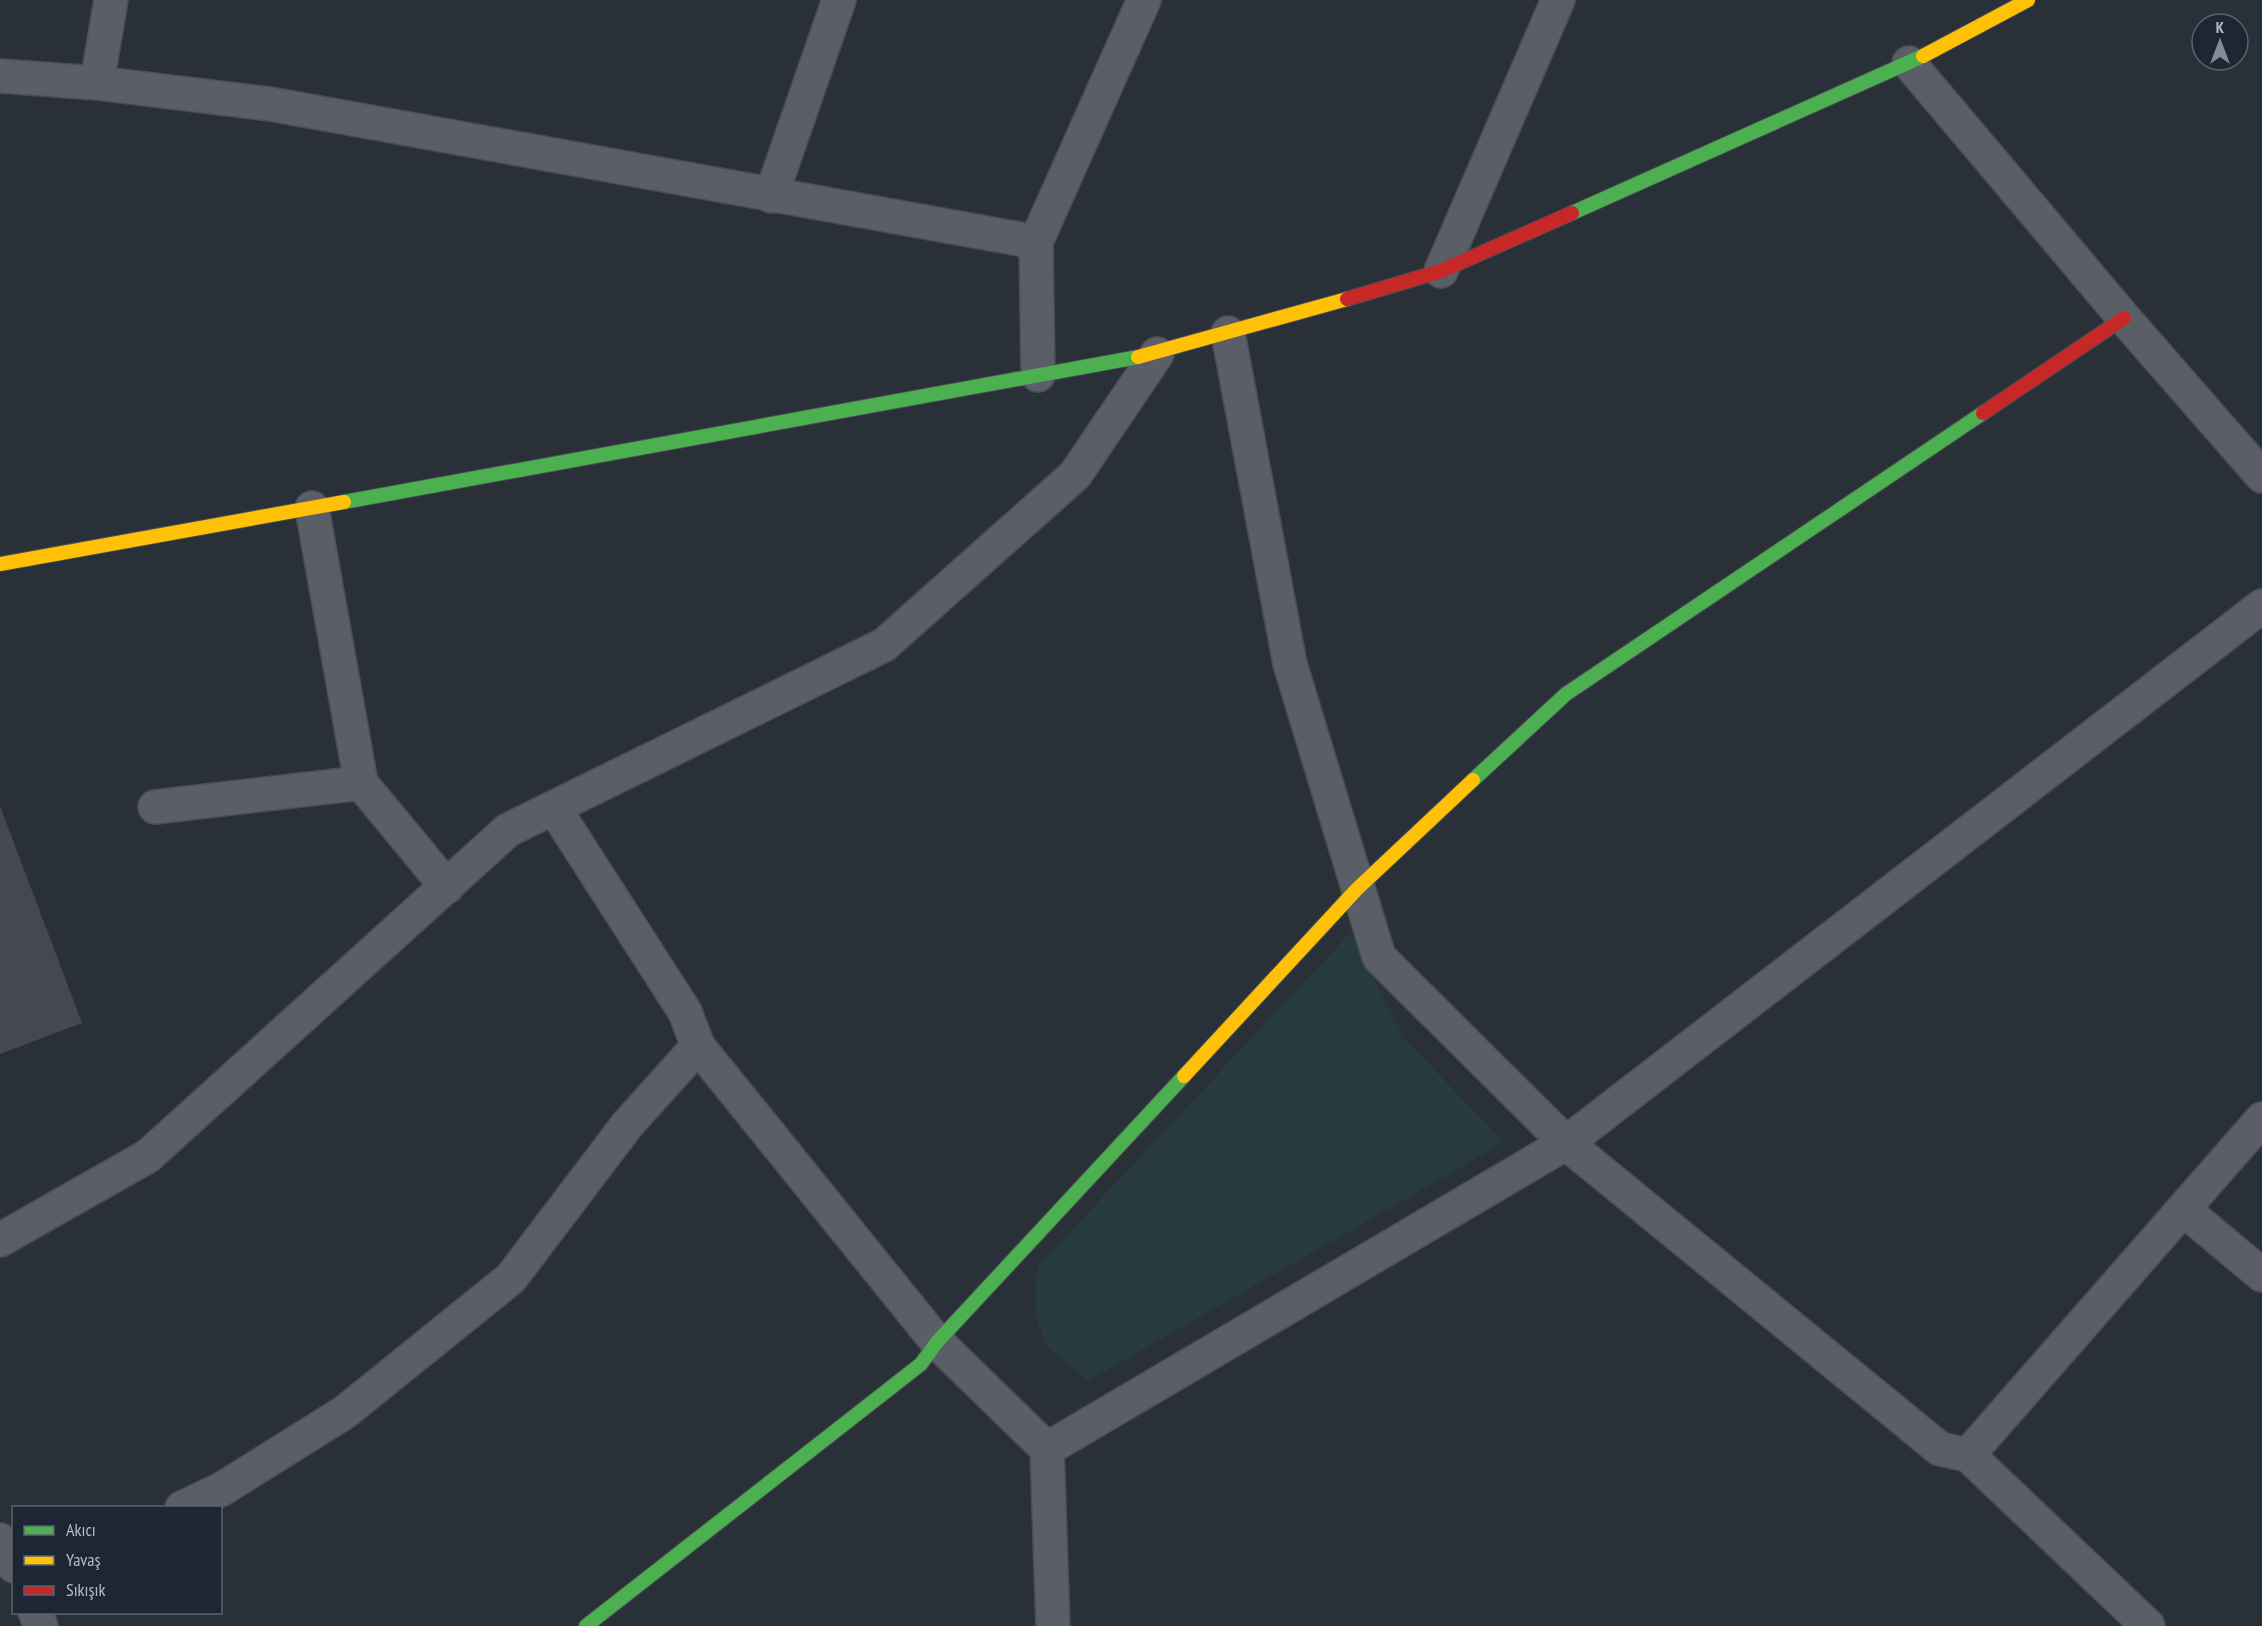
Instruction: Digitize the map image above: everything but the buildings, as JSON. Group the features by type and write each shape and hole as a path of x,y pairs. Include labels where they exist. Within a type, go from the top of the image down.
{"street":[{"path":"97,83 111,0"},
{"path":"771,196 839,0"},
{"path":"1038,375 1036,242 1144,0"},
{"path":"1440,271 1558,0"},
{"path":"0,564 1157,354 1440,271 1909,63 2015,3"},
{"path":"1909,63 2124,318 2262,476"},
{"path":"0,76 97,83 270,104 1036,242"},
{"path":"586,1626 921,1364 937,1342 1357,890 1566,694 2124,318"},
{"path":"1228,333 1290,664 1379,957 1566,1143 1940,1449 1968,1455 2148,1626"},
{"path":"0,1240 147,1156 508,830 884,645 1074,475 1157,354"},
{"path":"312,508 361,783 447,886"},
{"path":"1047,1449 1566,1143 2262,606"},
{"path":"155,807 361,783"},
{"path":"554,808 685,1012 698,1046 937,1342 1047,1449 1053,1626"},
{"path":"186,1506 222,1489 345,1412 511,1278 627,1125 698,1046"},
{"path":"1968,1455 2262,1119"},
{"path":"2183,1209 2262,1275"},
{"path":"0,1540 12,1562"}],"green space":[{"path":"1351,932 1405,1040 1505,1142 1088,1381 1047,1347 1035,1316 1037,1267"}],"traffic: fast":[{"path":"1572,213 1923,56"},
{"path":"344,502 1138,357"},
{"path":"1473,780 1566,694 1983,413"},
{"path":"586,1626 921,1364 937,1342 1184,1076"}],"traffic: slow":[{"path":"1923,56 2028,0"},
{"path":"1138,357 1347,299"},
{"path":"0,564 344,502"},
{"path":"1184,1076 1357,889 1473,780"}],"traffic: jam":[{"path":"1347,299 1441,271 1572,213"},
{"path":"1983,413 2124,318"}]}
